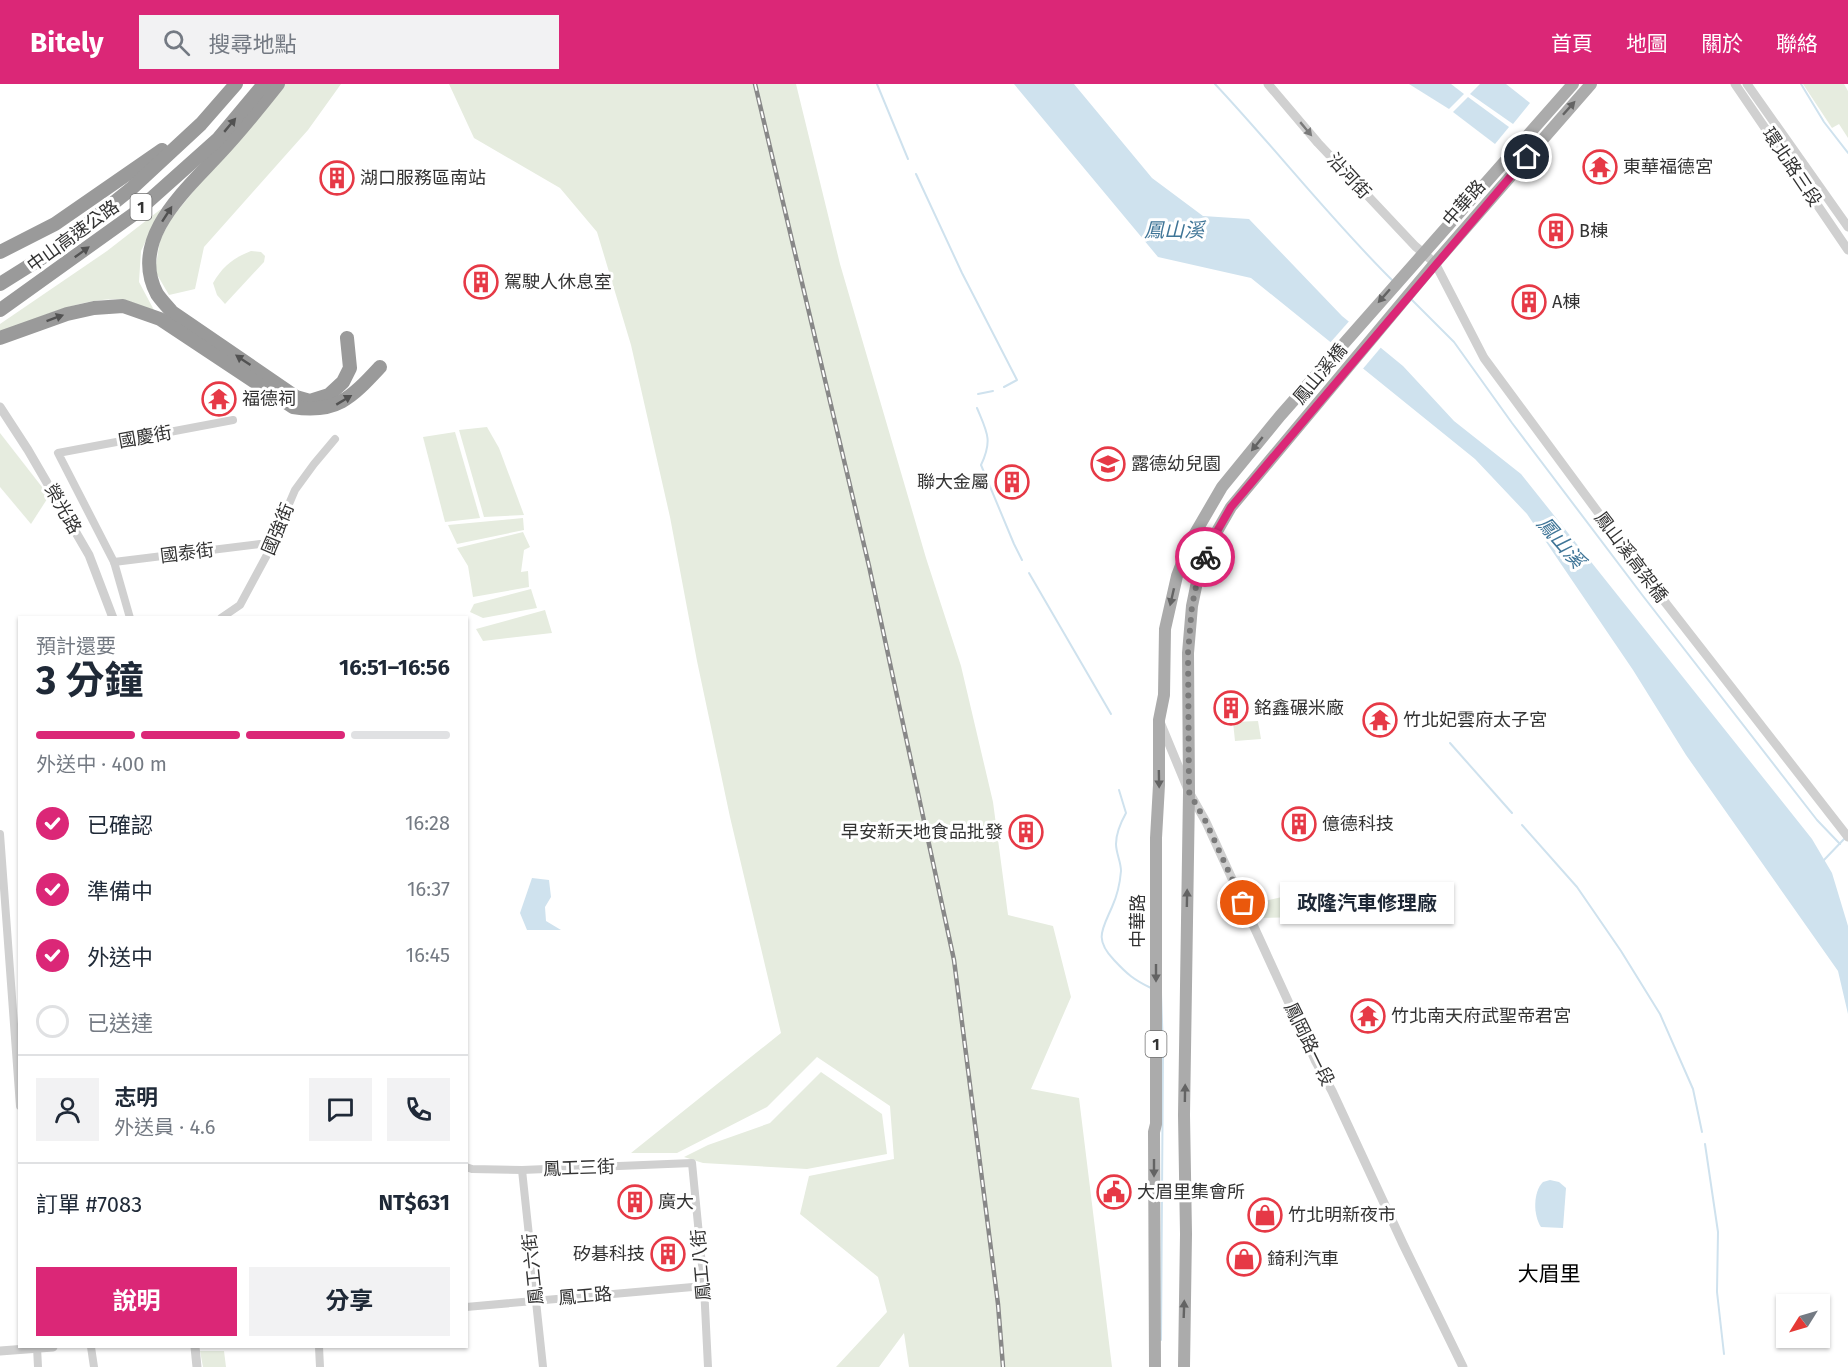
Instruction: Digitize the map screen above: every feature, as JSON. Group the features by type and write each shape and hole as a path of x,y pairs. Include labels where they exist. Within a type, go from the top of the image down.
{"highway":[{"name":"中山高速公路","path":"0,284 59,247 132,188 201,124 236,84"},
{"name":"中山高速公路","path":"0,310 134,214 218,139 264,84"},
{"path":"278,84 240,132 171,207 156,231 151,248 150,270 157,294 172,312 296,397 310,401 329,395 343,382 350,368 347,338"},
{"path":"0,252 55,224 201,124"},
{"path":"0,338 67,314 94,308 123,306 160,319 293,407 312,410 334,405 356,393 380,367"}],"main road":[{"name":"中華路","path":"1423,252 1573,84"},
{"name":"中華路","path":"1436,264 1591,84"},
{"name":"鳳山溪橋","path":"1222,487 1280,416 1423,252"},
{"name":"鳳山溪橋","path":"1189,792 1188,653 1192,606 1198,577 1212,540 1231,507 1436,264"},
{"name":"中華路","path":"1155,1367 1156,850 1159,720 1164,695 1165,629 1177,576 1190,542 1222,487"},
{"name":"1","path":"1184,1367 1186,1234 1184,1115 1189,792"}],"street":[{"name":"沿河街","path":"1268,84 1318,143 1414,246 1436,264"},
{"name":"環北路三段","path":"1736,84 1848,250"},
{"name":"環北路三段","path":"1747,84 1848,227"},
{"name":"鳳山溪高架橋","path":"1436,264 1484,358 1653,588 1848,837"},
{"name":"榮光路","path":"0,407 39,468 89,555 111,616"},
{"name":"國慶街","path":"58,453 233,420"},
{"name":"國強街","path":"224,616 240,604 268,553 295,490 335,440"},
{"name":"榮光路","path":"58,453 114,562 129,616"},
{"name":"國泰街","path":"114,562 260,544"},
{"name":"鳳岡路一段","path":"1159,720 1189,792 1206,822 1310,1049 1463,1367"},
{"path":"0,834 18,1079"},
{"name":"鳳工三街","path":"468,1168 522,1170 692,1163"},
{"name":"鳳工八街","path":"692,1163 704,1286 708,1367"},
{"name":"鳳工六街","path":"522,1170 543,1367"},
{"name":"鳳工路","path":"468,1307 704,1286"},
{"path":"0,1351 37,1348 38,1367"},
{"path":"91,1348 94,1367"},
{"path":"195,1348 196,1367"},
{"path":"319,1348 320,1367"}],"shaded area":[{"path":"280,84 341,84 308,130 204,247 195,289 169,295 155,271 160,240 171,219"},
{"path":"449,84 796,84 840,264 926,558 961,666 993,802 1008,915 1053,926 1071,997 1031,1089 1079,1098 1112,1367 909,1367 904,1333 879,1367 836,1367 887,1312 878,1277 800,1214 809,1176 894,1159 890,1106 817,1057 767,1107 677,1153 631,1153 781,1033 730,817 670,517 631,345 597,232 560,188 474,138"},
{"path":"1803,84 1844,84 1848,91 1848,138 1839,124 1832,128"},
{"path":"161,209 141,251 139,282 155,312 124,300 94,301 61,309 0,333 0,324 107,251"},
{"path":"251,251 261,252 265,256 264,262 225,304 217,295 213,283 229,263"},
{"path":"487,427 499,448 524,515 484,517 459,430"},
{"path":"455,432 480,518 445,522 423,437"},
{"path":"0,433 49,496 31,524 0,487"},
{"path":"523,518 524,530 457,544 448,525"},
{"path":"523,532 530,547 524,550 521,572 528,571 529,587 473,597 468,566 457,548"},
{"path":"531,589 537,608 483,618 470,612 474,604"},
{"path":"545,610 552,633 483,641 476,629"},
{"path":"1258,721 1261,739 1235,741 1233,722"},
{"path":"1295,894 1304,896 1304,917 1259,918 1252,904"},
{"path":"821,1072 882,1114 887,1154 807,1169 703,1163 684,1157 708,1145 770,1123"},
{"path":"200,1351 224,1351 226,1367 203,1367"}],"water":[{"name":"鳳山溪","path":"1014,84 1074,84 1152,178 1203,216 1249,219 1342,316 1403,366 1454,421 1521,474 1812,839 1832,873 1848,926 1848,1014 1838,971 1686,755 1633,670 1527,514 1475,459 1251,278 1158,257"},
{"path":"1409,84 1451,84 1464,94 1449,109"},
{"path":"1480,84 1506,84 1530,103 1513,124 1470,94"},
{"path":"1468,97 1509,127 1495,144 1453,112"},
{"path":"532,878 549,880 551,897 545,907 546,921 561,930 527,930 520,913"},
{"path":"1550,1180 1559,1182 1566,1188 1563,1228 1541,1227 1538,1222 1535,1204 1537,1192 1543,1182"}],"pier":[{"path":"1351,319 1383,345 1361,371 1329,344"}],"waterway":[{"path":"877,84 908,159"},
{"path":"1215,84 1348,234 1394,282"},
{"path":"1801,84 1824,122 1848,153"},
{"path":"916,174 962,273 1017,380 1004,387"},
{"path":"1411,299 1454,342 1512,423 1643,596 1817,820 1840,844"},
{"path":"978,394 993,391"},
{"path":"977,408 988,442 981,465 1022,560"},
{"path":"1029,573 1111,714"},
{"path":"1450,743 1512,813"},
{"path":"1119,790 1126,813 1116,840 1121,876 1103,928 1102,940 1108,953 1123,969 1151,988"},
{"path":"1522,825 1577,887 1621,951 1660,1014 1693,1089 1702,1132"},
{"path":"1823,861 1846,837"},
{"path":"1161,993 1163,1049 1161,1340"},
{"path":"1705,1144 1718,1232 1717,1292 1724,1354"}],"railway":[{"path":"755,84 869,566 954,960 998,1304 1003,1367"}],"way so far":[{"path":"1205,557 1192,606 1188,653 1189,792 1206,822 1243,903"}],"place":[{"name":"東華福德宮","path":"1600,167"},
{"name":"湖口服務區南站","path":"337,178"},
{"name":"B棟","path":"1556,231"},
{"name":"駕駛人休息室","path":"481,282"},
{"name":"A棟","path":"1529,302"},
{"name":"福德祠","path":"219,399"},
{"name":"露德幼兒園","path":"1108,464"},
{"name":"聯大金屬","path":"1012,482"},
{"name":"銘鑫碾米廠","path":"1231,708"},
{"name":"竹北妃雲府太子宮","path":"1380,720"},
{"name":"億德科技","path":"1299,824"},
{"name":"早安新天地食品批發","path":"1026,832"},
{"name":"政隆汽車修理廠","path":"1243,903"},
{"name":"竹北南天府武聖帝君宮","path":"1368,1016"},
{"name":"大眉里集會所","path":"1114,1192"},
{"name":"廣大","path":"635,1202"},
{"name":"竹北明新夜市","path":"1265,1215"},
{"name":"矽碁科技","path":"668,1254"},
{"name":"錡利汽車","path":"1244,1259"}],"district":[{"name":"大眉里","path":"1549,1274"}],"route":[{"path":"1205,557 1231,507 1527,157"}]}
